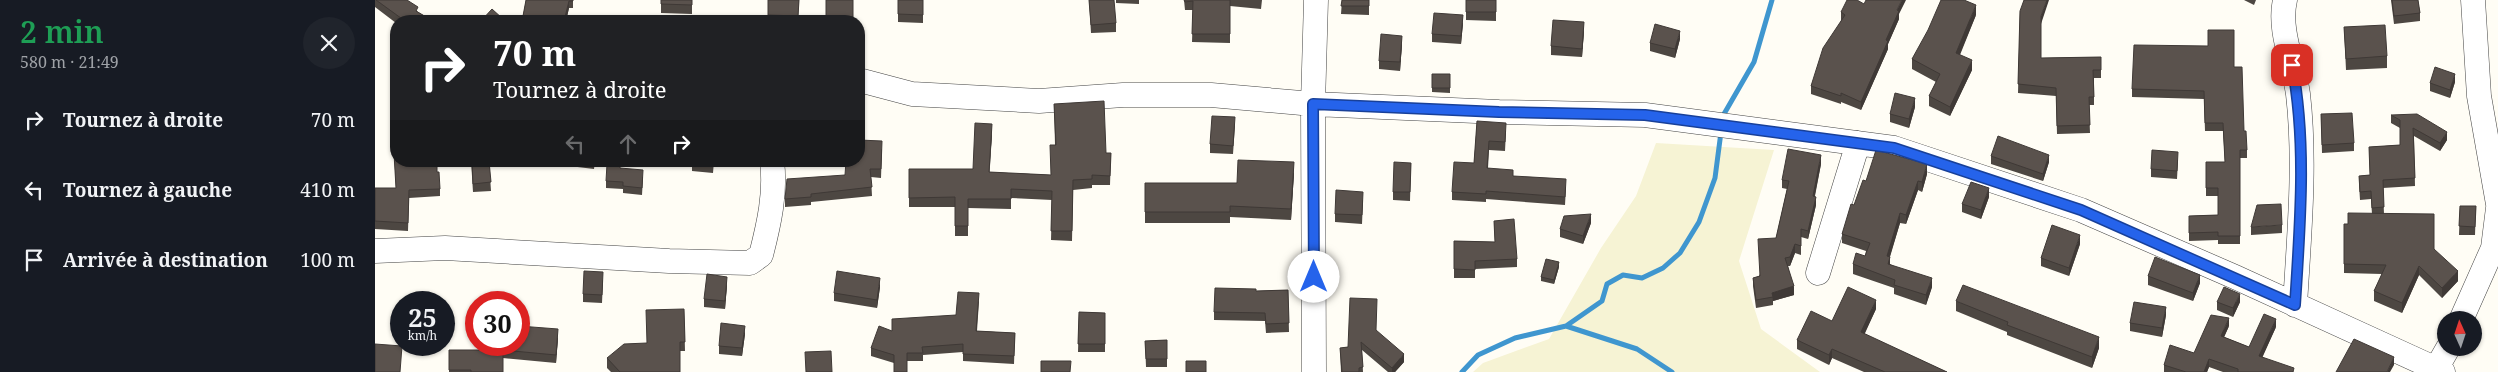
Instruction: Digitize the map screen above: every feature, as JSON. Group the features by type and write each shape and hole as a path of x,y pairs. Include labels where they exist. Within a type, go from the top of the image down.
{"street":[{"path":"1314,372 1313,104 1316,0"},
{"path":"2285,0 2286,34 2297,95 2301,169 2295,305"},
{"path":"2473,0 2479,96 2498,204"},
{"path":"865,81 922,95 1039,101 1123,95 1211,96 1313,104 1499,112 1645,115 1894,148 2081,210 2439,371 2445,356"},
{"path":"1818,273 1858,143"},
{"path":"375,251 445,248 669,261 750,262 761,254 769,221 774,177 773,167"},
{"path":"2465,311 2493,248 2498,208"}],"shaded area":[{"path":"1656,143 1774,150 1739,261 1761,329 1820,372 1473,372 1483,363 1549,339 1601,248 1636,196"}],"building":[{"path":"376,0 407,0 418,7 416,11 423,15 397,15"},
{"path":"526,0 573,0 569,1 566,15 523,15"},
{"path":"661,0 692,0 692,5 661,4"},
{"path":"768,0 799,0 798,15 768,15"},
{"path":"826,0 853,0 853,15 826,15"},
{"path":"898,0 923,0 923,15 898,14"},
{"path":"1089,0 1114,0 1116,23 1091,25"},
{"path":"1184,0 1230,0 1230,34 1192,34 1193,1 1185,2"},
{"path":"1342,0 1369,0 1369,6 1341,6"},
{"path":"1466,0 1496,0 1496,12 1466,12"},
{"path":"1847,0 1857,0 1864,4 1866,0 1902,0 1886,40 1888,41 1861,102 1841,93 1841,96 1811,86 1823,48 1845,15 1841,12"},
{"path":"1941,0 1964,0 1976,5 1956,53 1972,60 1950,107 1929,96 1940,74 1912,59 1928,30"},
{"path":"2024,0 2047,0 2041,16 2041,58 2101,57 2101,70 2093,70 2094,97 2089,97 2090,125 2057,126 2056,88 2018,84 2020,11"},
{"path":"2392,0 2418,0 2420,13 2394,16"},
{"path":"492,9 499,15 486,15"},
{"path":"1434,13 1463,15 1461,36 1432,34"},
{"path":"1553,20 1584,22 1582,49 1551,46"},
{"path":"1655,24 1680,31 1675,49 1650,43"},
{"path":"2385,25 2387,56 2346,59 2344,27"},
{"path":"2208,30 2234,30 2234,67 2242,67 2244,131 2246,131 2247,150 2240,150 2240,236 2218,236 2218,232 2189,233 2189,216 2218,215 2218,188 2206,188 2206,162 2225,162 2223,123 2205,123 2204,91 2132,89 2134,45 2208,46"},
{"path":"1381,34 1402,36 1400,62 1379,61"},
{"path":"2435,67 2455,74 2450,90 2430,83"},
{"path":"1432,74 1450,74 1450,88 1432,88"},
{"path":"1895,93 1915,98 1909,119 1890,114"},
{"path":"1104,101 1106,153 1111,153 1110,176 1092,175 1092,179 1073,180 1072,231 1051,231 1052,191 1011,189 1011,199 968,199 968,226 955,226 955,197 909,198 909,169 973,169 975,123 992,124 989,172 1051,175 1050,145 1056,145 1054,104"},
{"path":"2352,113 2354,143 2322,145 2321,114"},
{"path":"2417,114 2447,132 2440,143 2413,128 2415,178 2383,180 2384,207 2372,208 2371,191 2360,192 2359,176 2370,175 2369,147 2400,145 2400,120 2391,115"},
{"path":"1212,116 1235,117 1233,146 1210,144"},
{"path":"1477,121 1506,123 1505,142 1489,141 1487,168 1513,170 1513,176 1566,179 1565,197 1486,191 1486,194 1452,192 1454,162 1474,163"},
{"path":"1998,136 2049,155 2043,174 1991,156"},
{"path":"865,140 882,141 881,169 870,169 872,187 811,194 811,197 785,199 787,179 845,175 846,167 865,167"},
{"path":"1788,149 1821,155 1813,196 1816,197 1808,231 1801,229 1801,246 1795,244 1790,257 1785,258 1794,286 1772,293 1773,297 1756,300 1753,278 1760,276 1758,239 1776,238 1789,181 1782,180"},
{"path":"1876,150 1927,164 1922,182 1918,181 1906,215 1900,213 1887,256 1890,257 1888,264 1932,278 1926,295 1894,285 1895,280 1853,264 1856,253 1865,256 1870,243 1842,234 1851,204 1854,205 1863,180 1866,181"},
{"path":"2152,150 2178,152 2177,171 2151,169"},
{"path":"1238,160 1294,162 1291,209 1230,206 1230,212 1145,212 1145,183 1237,183"},
{"path":"1394,162 1411,163 1410,192 1393,192"},
{"path":"395,167 437,167 440,189 409,190 408,223 375,221 375,188 396,188"},
{"path":"472,167 490,167 491,182 473,184"},
{"path":"607,167 643,170 642,188 623,186 623,182 606,181"},
{"path":"1971,182 1989,188 1981,210 1962,204"},
{"path":"1336,190 1363,192 1362,215 1335,214"},
{"path":"2281,204 2282,225 2251,227 2257,205"},
{"path":"2460,206 2476,206 2475,227 2459,226"},
{"path":"2348,213 2434,214 2434,249 2458,271 2442,288 2419,266 2402,303 2374,291 2386,265 2344,264 2344,224 2348,224"},
{"path":"1591,214 1583,236 1560,229 1564,216"},
{"path":"1514,219 1517,259 1475,261 1475,270 1454,269 1454,241 1495,242 1494,221"},
{"path":"2052,225 2080,235 2069,268 2041,258"},
{"path":"2155,257 2200,275 2193,293 2148,276"},
{"path":"1546,259 1559,262 1554,280 1541,277"},
{"path":"584,271 603,272 602,295 583,294"},
{"path":"837,271 880,278 877,300 834,293"},
{"path":"707,274 727,277 725,301 704,299"},
{"path":"1963,285 2099,337 2092,357 2007,325 2008,322 1956,301"},
{"path":"1848,287 1876,300 1861,332 1947,372 1885,372 1832,349 1829,355 1797,340 1811,311 1832,321"},
{"path":"2224,287 2240,294 2233,308 2217,302"},
{"path":"1215,288 1256,289 1256,291 1288,290 1289,323 1266,324 1265,313 1214,312"},
{"path":"958,292 979,293 976,331 1015,333 1014,356 963,354 963,344 922,347 923,353 907,353 907,372 894,372 894,355 871,348 879,326 892,331 892,319 956,315"},
{"path":"1350,298 1377,299 1376,330 1404,354 1392,368 1361,342 1363,367 1359,368 1359,372 1342,372 1340,348 1348,347"},
{"path":"2134,302 2166,307 2162,328 2130,323"},
{"path":"684,309 685,342 680,342 680,372 620,372 607,358 624,344 647,343 646,310"},
{"path":"1079,312 1105,313 1105,344 1078,344"},
{"path":"2264,314 2276,319 2259,356 2294,368 2293,372 2238,372 2238,369 2209,359 2204,372 2186,372 2164,365 2170,345 2194,353 2211,315 2229,318 2221,336 2249,347"},
{"path":"721,323 745,326 742,348 719,346"},
{"path":"530,327 558,329 556,355 530,353"},
{"path":"2354,339 2394,357 2387,372 2336,372"},
{"path":"1167,340 1167,359 1146,359 1145,341"},
{"path":"375,344 390,345 390,356 401,356 400,372 375,372"},
{"path":"455,350 465,350 465,356 503,356 503,372 449,370 449,356 455,356"},
{"path":"831,351 832,372 806,372 805,352"},
{"path":"1041,361 1071,361 1070,372 1041,372"},
{"path":"1186,361 1206,361 1206,372 1186,372"}],"waterway":[{"path":"1723,119 1724,114 1754,62 1772,0"},
{"path":"1462,372 1478,355 1515,338 1566,326 1602,301 1607,284 1623,275 1642,278 1663,268 1680,253 1699,222 1715,178 1721,132"},
{"path":"1566,326 1637,349 1672,372"}],"route":[{"path":"1314,277 1313,104 1499,112 1645,115 1894,148 2081,210 2295,305 2300,230 2301,169 2297,95 2292,65"}]}
